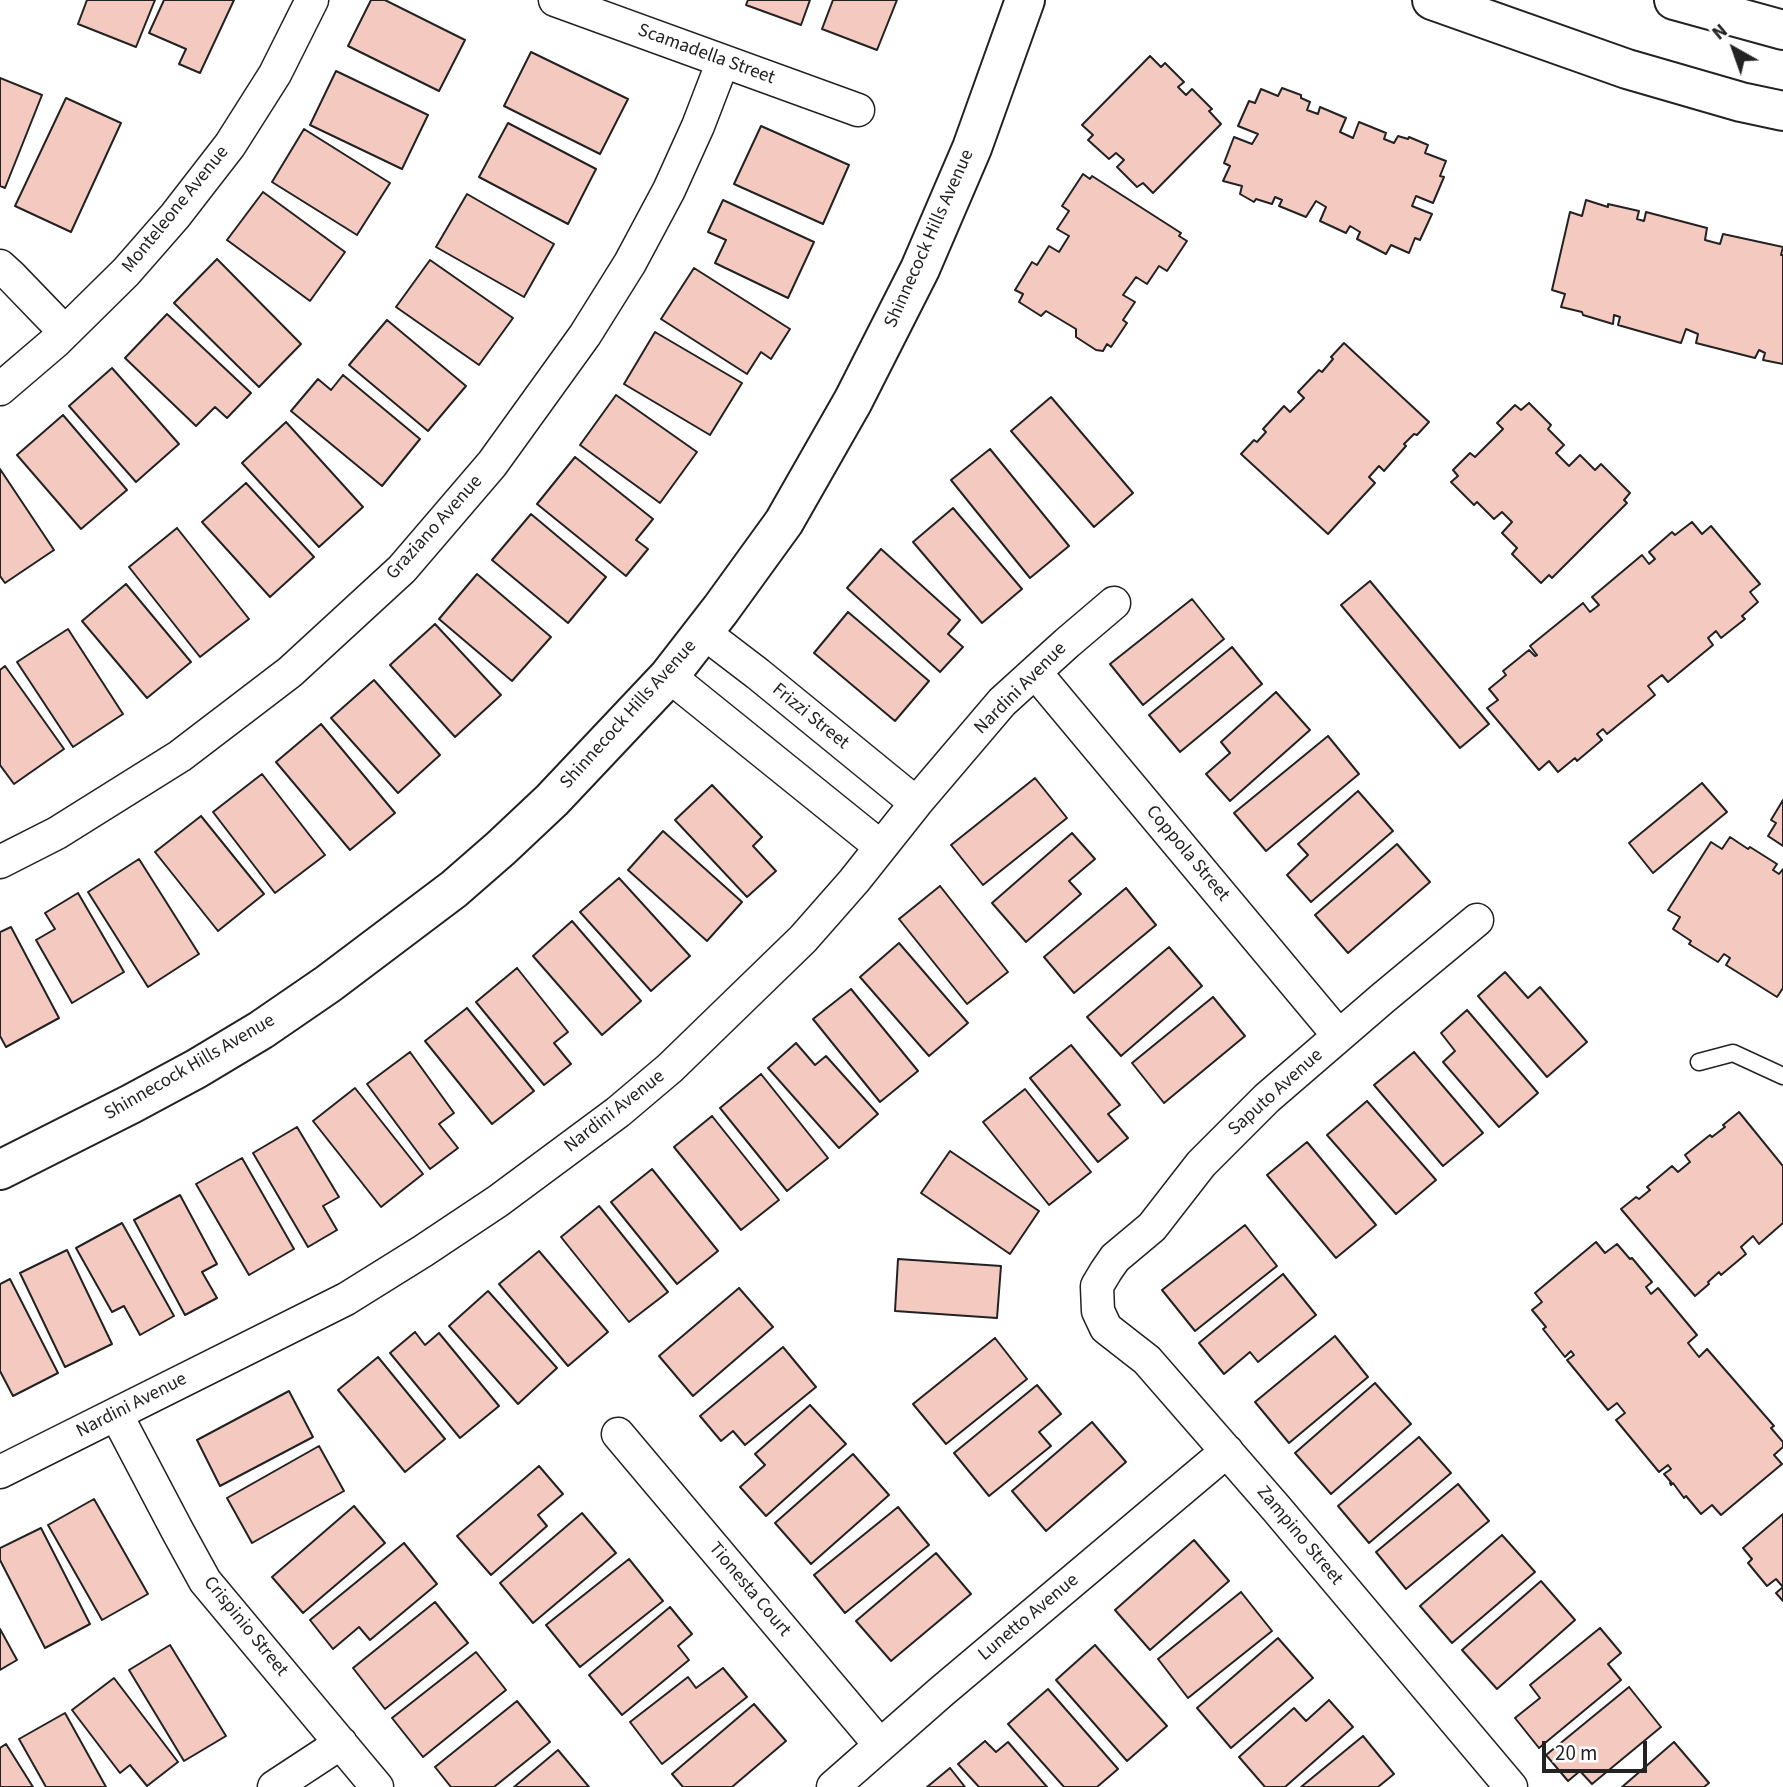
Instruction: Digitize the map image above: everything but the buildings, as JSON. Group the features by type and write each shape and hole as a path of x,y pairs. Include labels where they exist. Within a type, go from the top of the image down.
{"street":[{"name":"Monteleone Avenue","path":"0,389 65,332 126,272 175,216 230,145 275,74 312,0"},
{"name":"Scamadella Street","path":"555,0 858,110"},
{"name":"Shinnecock Hills Avenue","path":"0,1170 196,1069 261,1030 328,984 454,889 500,848 552,800 669,676 784,522 853,401 920,269 972,148 1025,0"},
{"path":"1432,0 1627,69 1741,102 1783,111"},
{"path":"1674,0 1783,30"},
{"name":"Graziano Avenue","path":"0,862 57,832 190,749 290,672 402,569 492,464 586,335 630,263 669,190 723,61"},
{"path":"0,266 65,332"},
{"name":"Nardini Avenue","path":"0,1472 346,1298 498,1201 618,1112 670,1068 803,939 1002,702 1114,603"},
{"name":"Frizzi Street","path":"704,632 916,803"},
{"name":"Coppola Street","path":"1035,672 1339,1036"},
{"path":"669,676 881,847"},
{"name":"Saputo Avenue","path":"1097,1286 1115,1258 1152,1227 1201,1164 1267,1098 1477,920"},
{"name":"Zampino Street","path":"1097,1286 1098,1311 1105,1328 1147,1360 1227,1451 1494,1781"},
{"name":"Crispinio Street","path":"116,1414 205,1581 377,1787"},
{"name":"Tionesta Court","path":"618,1434 880,1745"},
{"name":"Lunetto Avenue","path":"833,1787 1227,1451"},
{"path":"274,1787 341,1743"}],"lane":[{"path":"1699,1062 1733,1053 1783,1076"}]}
